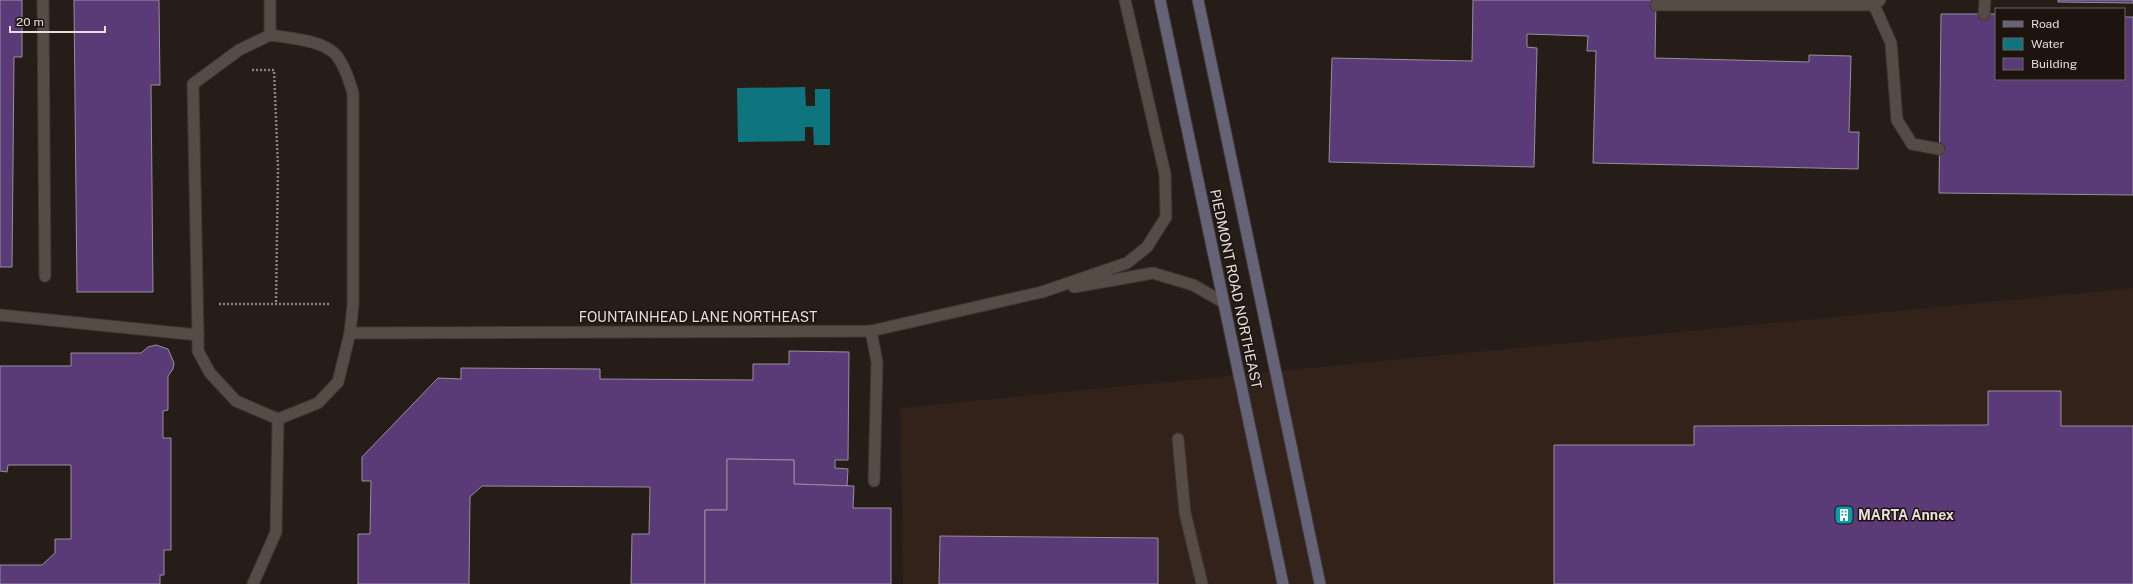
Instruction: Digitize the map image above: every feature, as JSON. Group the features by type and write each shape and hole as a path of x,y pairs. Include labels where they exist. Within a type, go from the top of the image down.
{"main road":[{"name":"PIEDMONT ROAD NORTHEAST","path":"1160,0 1222,302 1284,584"},
{"name":"PIEDMONT ROAD NORTHEAST","path":"1198,0 1320,584"}],"street":[{"path":"43,0 45,276"},
{"path":"270,0 270,36"},
{"path":"1042,292 1127,263 1147,247 1166,217 1165,174 1125,0"},
{"path":"1984,14 1985,0"},
{"path":"1656,5 1877,2 1891,43 1897,120 1912,144 1939,149"},
{"path":"270,36 315,42 336,54 345,69 353,93 353,305 350,332 338,382 318,403 278,419 236,401 210,373 198,350 193,84 239,50 270,36"},
{"path":"1042,292 1153,273 1193,285 1222,302"},
{"name":"FOUNTAINHEAD LANE NORTHEAST","path":"350,332 871,332 1042,292"},
{"path":"0,315 198,335"},
{"path":"871,332 877,362 874,481"},
{"path":"253,584 276,532 278,419"},
{"path":"1178,439 1185,513 1202,584"}],"path":[{"path":"247,70 274,70 278,167 276,304"},
{"path":"216,304 336,304"}],"shaded area":[{"path":"2133,288 2133,584 903,584 900,408"}],"water":[{"path":"805,87 806,106 815,106 815,89 830,89 830,145 814,145 813,127 805,127 805,141 738,142 737,88"}],"building":[{"path":"0,0 22,0 22,57 14,57 12,267 0,267"},
{"path":"74,0 159,0 160,85 151,85 153,292 77,292"},
{"path":"1473,0 1656,0 1655,58 1809,62 1809,55 1851,56 1849,132 1859,132 1858,169 1593,163 1596,51 1587,51 1588,36 1527,34 1527,47 1537,48 1534,167 1329,162 1332,58 1472,61"},
{"path":"2058,0 2133,0 2133,3 2058,2"},
{"path":"1941,14 1995,14 1995,80 2125,80 2125,17 2133,17 2133,195 1939,193"},
{"path":"156,345 168,349 174,363 173,369 168,376 168,410 163,411 163,438 171,438 171,550 164,550 164,575 160,575 160,584 0,584 0,565 42,565 55,553 55,539 71,539 71,465 8,465 7,472 0,471 0,366 71,366 71,353 141,353 148,347"},
{"path":"789,351 849,352 848,460 835,460 835,468 848,469 847,486 794,484 794,460 727,459 727,510 705,510 705,584 631,584 632,534 649,534 650,487 482,486 470,497 469,584 358,584 358,534 370,534 371,481 362,481 362,457 438,378 461,379 461,368 600,369 600,379 753,380 753,364 789,364"},
{"name":"MARTA Annex","path":"1988,391 2061,391 2061,426 2133,426 2133,584 1554,584 1554,445 1694,445 1694,426 1988,425"},
{"path":"727,459 794,460 794,484 854,486 853,508 891,508 891,584 705,584 705,510 727,510"},
{"path":"940,536 1158,538 1158,584 939,584"}],"place":[{"name":"MARTA Annex","path":"1844,515"}]}
